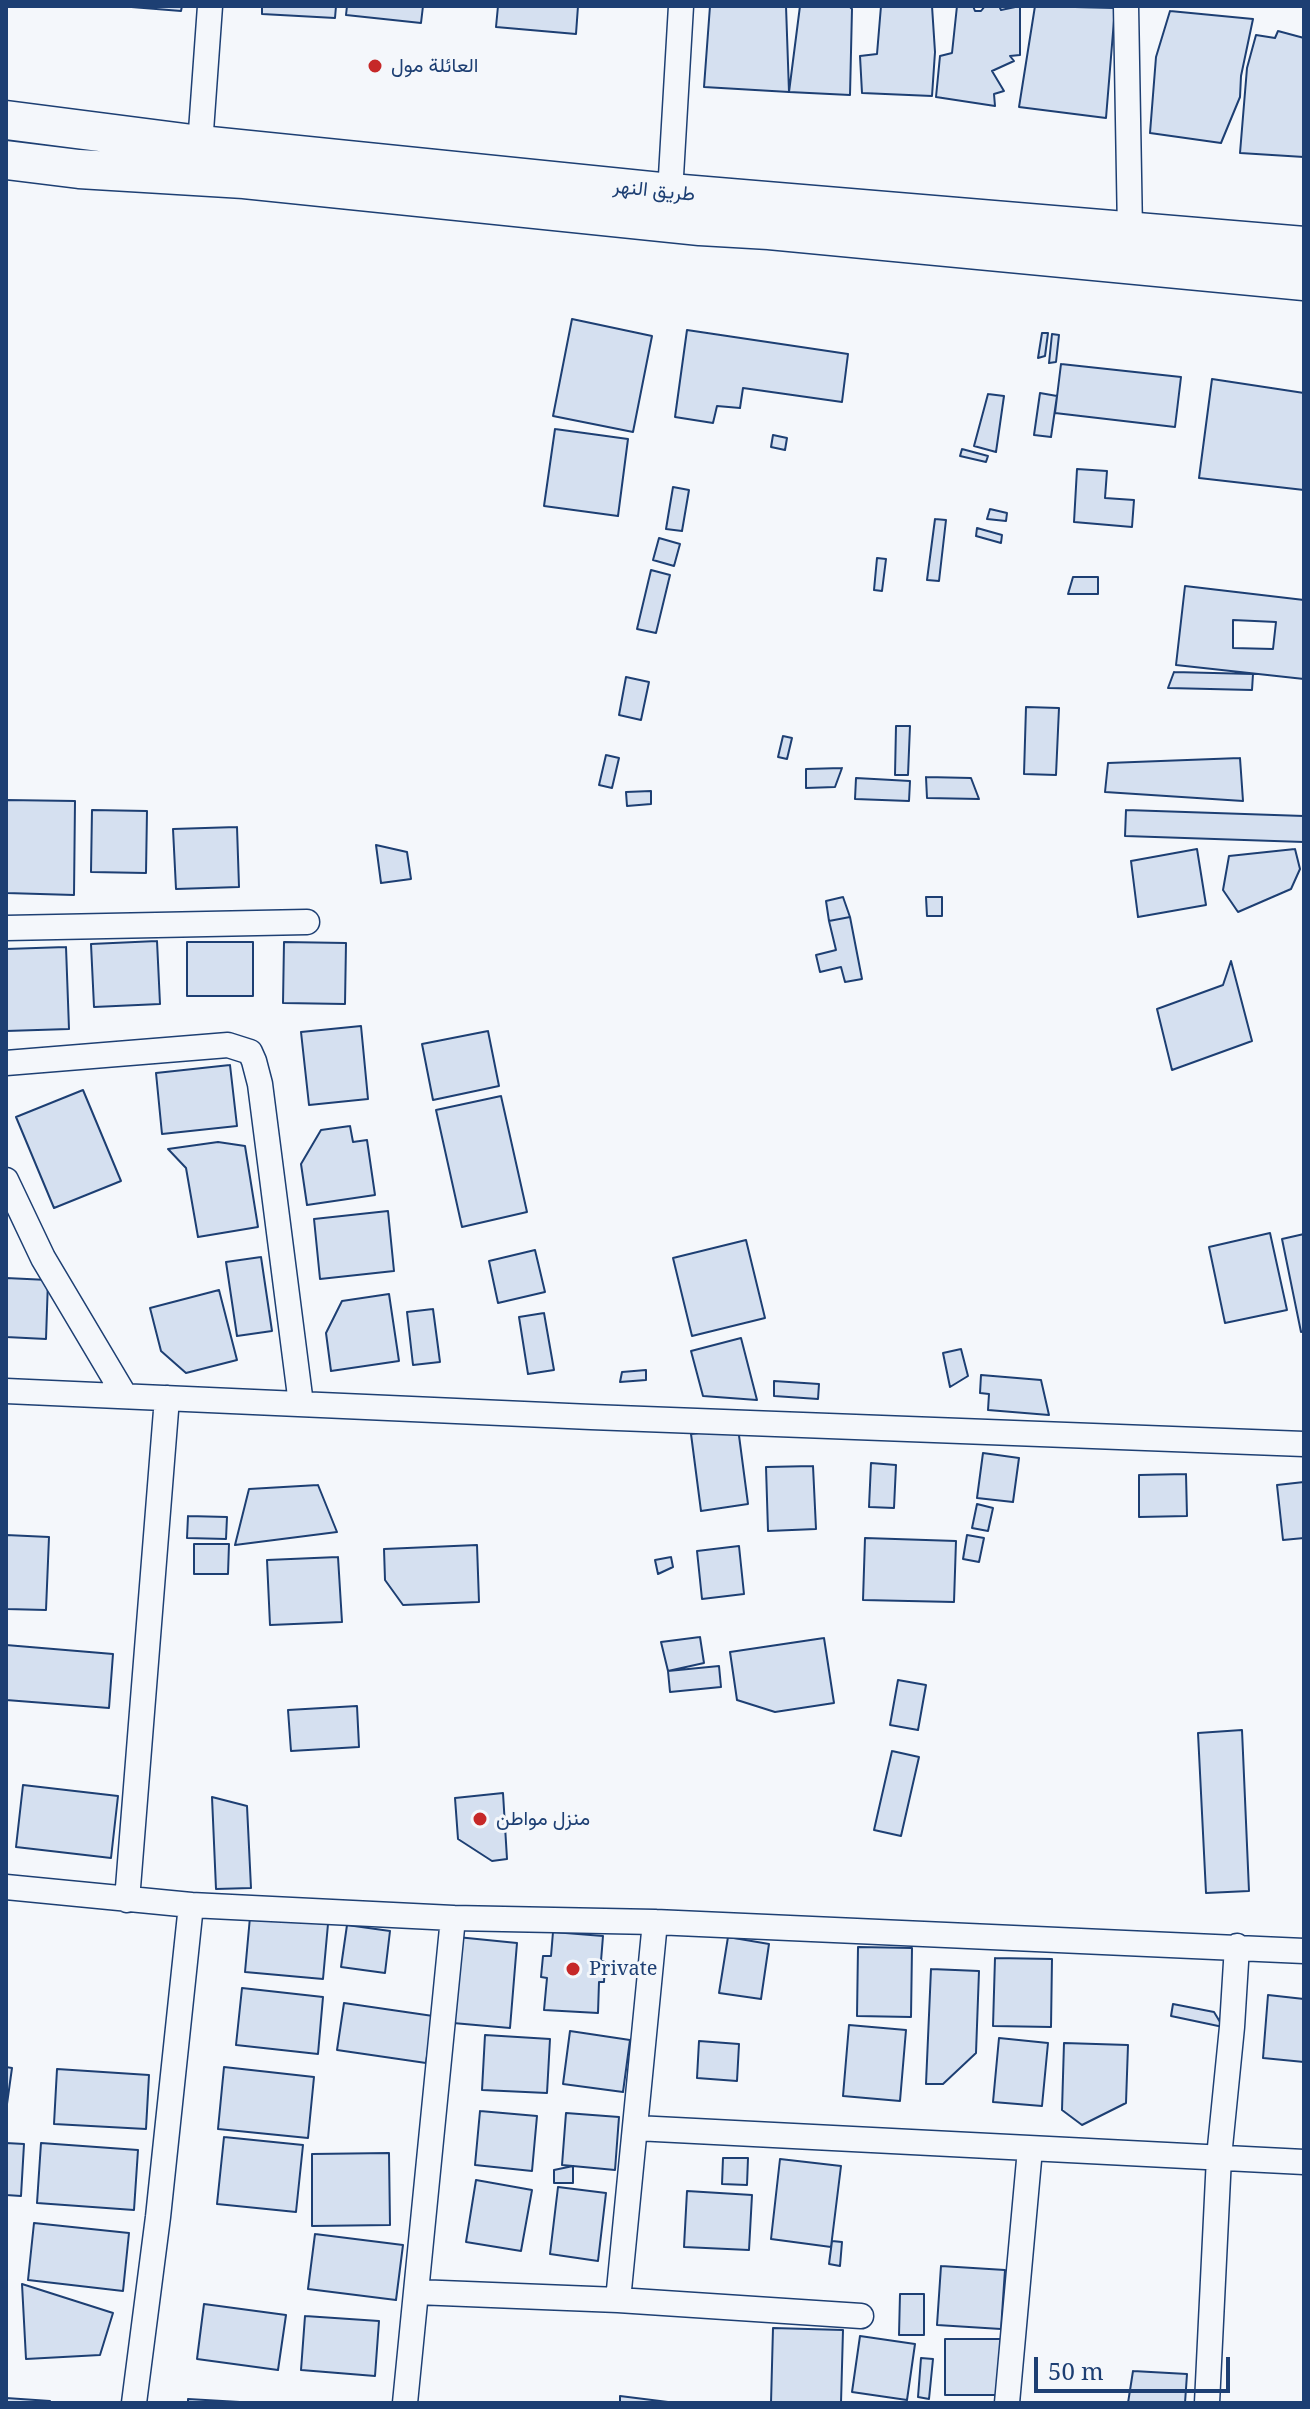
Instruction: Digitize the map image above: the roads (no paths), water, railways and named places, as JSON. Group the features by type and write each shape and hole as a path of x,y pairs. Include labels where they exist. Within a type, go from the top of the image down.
{"main road":[{"name":"طريق النهر","path":"6,120 200,145 670,193 1304,246"},
{"name":"طريق النهر","path":"6,160 79,169 244,179 684,225 769,230 1304,281"}],"street":[{"path":"200,145 210,6"},
{"path":"670,193 681,6"},
{"path":"1126,6 1130,232"},
{"path":"6,928 307,922"},
{"path":"6,1063 228,1045 250,1052 260,1084 301,1404"},
{"path":"6,1180 43,1258 125,1396"},
{"path":"6,1391 1304,1444"},
{"path":"127,1900 167,1398"},
{"path":"6,1887 191,1905 453,1918 655,1922 1304,1951"},
{"path":"134,2403 158,2217 191,1905"},
{"path":"405,2403 453,1918"},
{"path":"618,2300 655,1922"},
{"path":"1207,2403 1219,2157 1237,1946"},
{"path":"636,2128 1304,2162"},
{"path":"1007,2403 1030,2149"},
{"path":"416,2292 618,2300 861,2316"}],"place":[{"name":"العائلة مول","path":"375,66"},
{"name":"منزل مواطن","path":"480,1819"},
{"name":"Private","path":"573,1969"}]}
